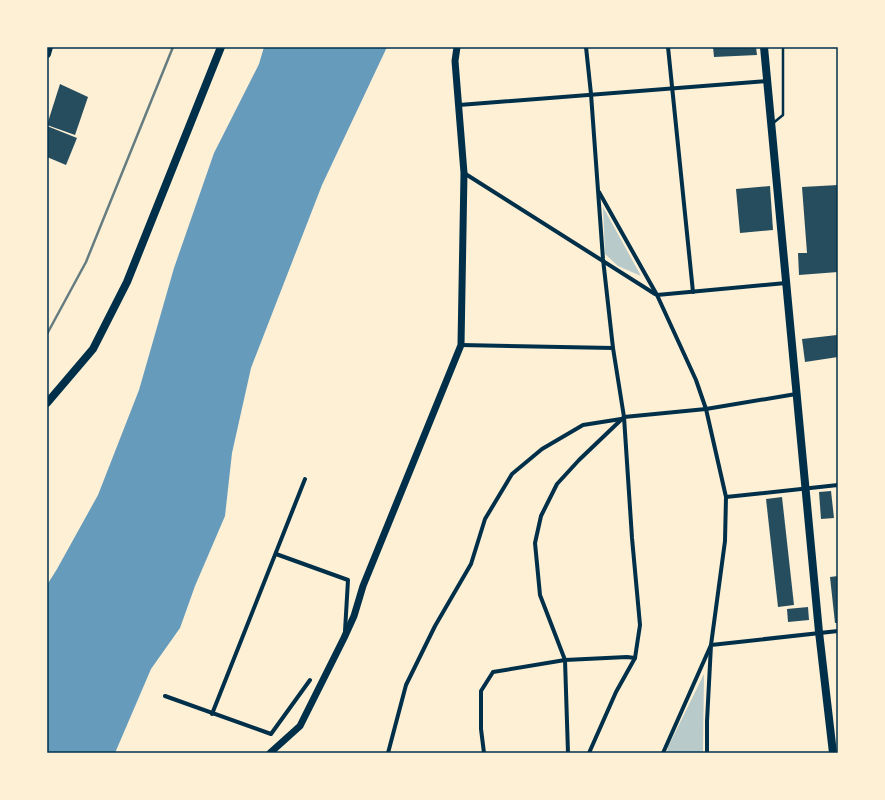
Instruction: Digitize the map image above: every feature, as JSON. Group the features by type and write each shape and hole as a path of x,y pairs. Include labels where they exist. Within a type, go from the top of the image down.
{"main road":[{"path":"47,54 49,47"},
{"path":"47,403 93,349 127,282 221,47"},
{"path":"270,753 300,726 344,638 354,616 363,586 461,345 464,173 455,61 457,47"},
{"path":"764,47 819,632 833,753"}],"street":[{"path":"586,47 591,94 603,259 612,348 622,418 640,625 635,658 616,692 589,753"},
{"path":"668,47 693,292"},
{"path":"459,105 767,81"},
{"path":"464,173 603,259 657,295 786,283"},
{"path":"598,190 657,295 696,380 706,409 726,497 725,541 711,645 707,721 708,753"},
{"path":"461,345 612,348"},
{"path":"388,753 406,685 435,626 471,564 485,519 512,474 542,449 583,426 622,418 706,409 796,394"},
{"path":"568,753 565,660 540,595 535,543 541,516 557,484 622,418"},
{"path":"212,714 305,479"},
{"path":"726,497 838,485"},
{"path":"276,554 348,580 344,638"},
{"path":"711,645 838,631"},
{"path":"662,753 711,645"},
{"path":"484,753 481,729 481,691 493,672 565,660 627,657 635,658"},
{"path":"165,696 271,734 310,680"}],"lane":[{"path":"772,124 783,115 783,47"}],"shaded area":[{"path":"603,207 641,276 618,266 605,254"},
{"path":"704,674 703,753 667,753 668,747"}],"water":[{"path":"264,47 387,47 322,185 251,368 232,453 225,516 195,586 180,628 151,669 115,753 47,753 47,585 98,495 139,390 174,268 214,153 259,64"}],"building":[{"path":"713,47 756,47 757,55 714,57"},
{"path":"60,84 88,97 75,135 47,125"},
{"path":"47,126 77,138 66,165 47,157"},
{"path":"838,185 838,272 799,275 798,253 807,253 802,187"},
{"path":"770,186 773,230 740,233 736,189"},
{"path":"837,335 838,357 805,362 802,339"},
{"path":"831,491 834,518 821,519 819,492"},
{"path":"782,497 794,605 778,607 766,499"},
{"path":"838,576 838,623 835,623 830,577"},
{"path":"808,607 809,620 788,622 787,609"}],"railway":[{"path":"47,334 86,262 173,47"}]}
